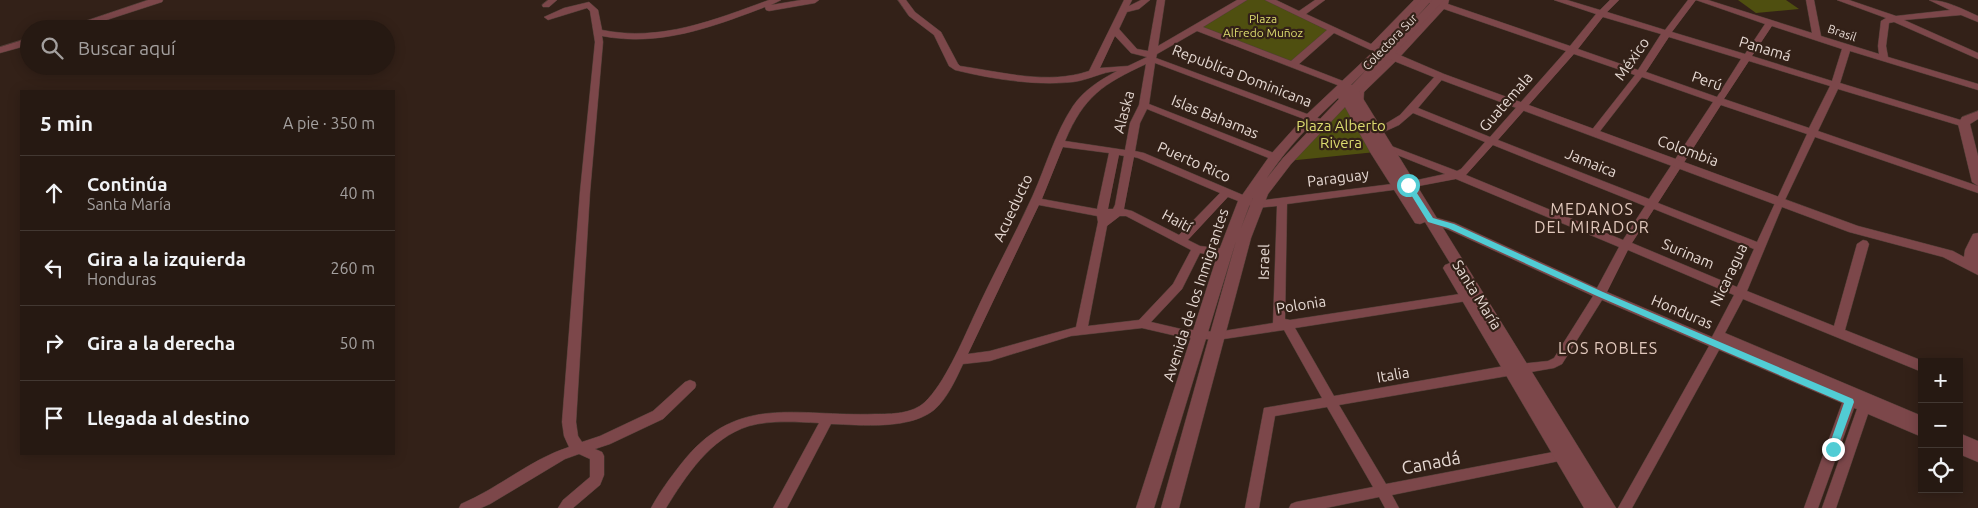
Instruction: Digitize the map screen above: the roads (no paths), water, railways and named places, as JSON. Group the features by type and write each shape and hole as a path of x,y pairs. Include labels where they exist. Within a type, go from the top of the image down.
{"street":[{"path":"95,20 158,0"},
{"path":"597,32 611,36 646,37 706,26 777,0"},
{"path":"742,12 815,0"},
{"path":"902,0 912,14 938,34 954,66 958,68 1042,80 1075,79 1106,69 1131,68"},
{"path":"1080,103 1128,0"},
{"path":"1124,10 1136,7 1146,0"},
{"name":"Alaska","path":"1117,213 1135,123 1144,105 1161,0"},
{"path":"1151,56 1243,0"},
{"name":"Colombia","path":"1269,0 1384,53 1440,76 1854,229 1948,254 1978,270"},
{"path":"1300,14 1321,0"},
{"path":"1384,53 1419,0"},
{"name":"Panamá","path":"1558,0 1746,59 1964,124"},
{"name":"Guatemala","path":"1458,175 1465,171 1493,140 1615,0"},
{"name":"México","path":"1594,133 1640,74 1666,34 1692,0"},
{"path":"1702,1 1714,0"},
{"path":"1810,0 1817,37"},
{"path":"1841,0 1893,18 1978,56"},
{"path":"1934,0 1978,19"},
{"name":"Brasil","path":"1702,1 1847,48 1978,87"},
{"name":"Avenida de los Inmigrantes","path":"1145,508 1224,253 1275,157 1348,94 1384,53 1436,2"},
{"name":"Perú","path":"1436,2 1978,190"},
{"path":"549,7 567,10 589,5 594,10 599,42 585,192 569,422 570,436 579,448 592,452 597,456 598,476 595,482 570,501 565,508"},
{"path":"1884,59 1882,46 1885,21 1893,18 1963,12"},
{"name":"Italia","path":"1252,508 1269,412 1516,369 1550,365 1558,361 1600,294 1625,245 1770,22"},
{"path":"1195,28 1293,64 1348,94"},
{"name":"Republica Dominicana","path":"1114,29 1134,51 1317,120"},
{"path":"1293,64 1334,29"},
{"path":"0,50 20,44"},
{"name":"Nicaragua","path":"1626,508 1740,294 1779,202 1835,85 1847,48"},
{"path":"1966,50 1978,50"},
{"name":"Acueducto","path":"828,418 906,418 928,408 935,400 958,360 1035,201 1059,143 1080,103 1097,87 1151,56"},
{"path":"1377,132 1390,128 1411,109 1440,76"},
{"name":"Santa María","path":"1348,94 1377,132 1386,147 1403,186 1430,220 1472,296 1568,454 1607,508"},
{"name":"Santa María","path":"1348,94 1433,240 1472,296"},
{"name":"Islas Bahamas","path":"1144,105 1275,157"},
{"name":"Jamaica","path":"1411,109 1760,247"},
{"path":"1978,115 1966,120 1964,124 1978,182"},
{"name":"Avenida de los Inmigrantes","path":"1170,508 1244,238 1250,203 1262,193 1317,120"},
{"name":"Puerto Rico","path":"1059,143 1130,153 1148,158 1250,203"},
{"name":"Surinam","path":"1386,147 1458,175 1740,294 1918,364"},
{"name":"Alaska","path":"1081,330 1115,151"},
{"path":"1403,186 1458,175"},
{"name":"Paraguay","path":"1250,203 1282,201 1403,186"},
{"path":"1181,241 1190,229 1226,193"},
{"name":"Haití","path":"1035,201 1091,212 1128,213 1197,249 1224,253"},
{"name":"Israel","path":"1282,201 1282,324"},
{"path":"1102,224 1117,213"},
{"name":"Honduras","path":"1430,220 1451,226 1600,294 1717,340 1865,404 1918,430"},
{"path":"1838,333 1863,244"},
{"path":"1976,244 1970,259 1978,270"},
{"path":"958,360 990,356 1081,330 1142,324 1178,286 1197,249"},
{"name":"Polonia","path":"1142,324 1169,331 1217,336 1282,324 1472,296"},
{"path":"1282,324 1331,402 1392,508"},
{"path":"466,508 485,500 560,455 605,440 658,415 690,386"},
{"path":"1811,508 1851,398"},
{"path":"1829,508 1865,404"},
{"name":"Honduras","path":"1865,404 1918,421"},
{"path":"658,508 695,454 730,428 753,420 828,418 780,508"},
{"path":"1963,440 1978,447"},
{"path":"1963,450 1978,456"},
{"name":"Santa María","path":"1568,454 1593,508"},
{"name":"Canadá","path":"1296,508 1568,454"}],"district":[{"name":"MEDANOS DEL MIRADOR","path":"1592,218"},
{"name":"LOS ROBLES","path":"1608,348"}],"park label":[{"name":"Plaza Alfredo Muñoz","path":"1263,26"},
{"name":"Plaza Alberto Rivera","path":"1341,134"}]}
